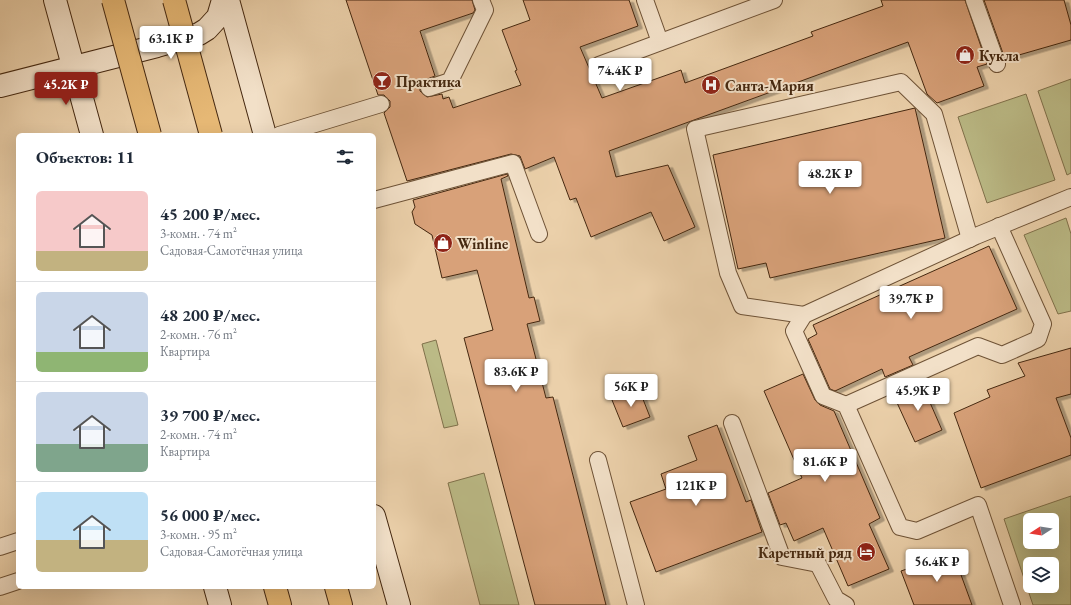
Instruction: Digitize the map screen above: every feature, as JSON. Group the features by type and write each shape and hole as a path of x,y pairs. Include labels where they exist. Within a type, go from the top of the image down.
{"main road":[{"path":"55,0 91,133"},
{"path":"113,0 149,133"},
{"path":"174,0 210,133"},
{"path":"0,86 74,68 198,34 207,30 218,17 223,0"},
{"path":"228,0 264,133"},
{"path":"376,523 399,605"},
{"path":"216,589 220,605"},
{"path":"276,589 280,605"},
{"path":"337,589 341,605"}],"lane":[{"path":"429,88 450,81 485,10 481,0"},
{"path":"645,0 660,42"},
{"path":"599,65 774,0"},
{"path":"974,0 997,64"},
{"path":"970,239 934,114 901,82 695,129 728,273 742,306 804,315 999,226 1071,197"},
{"path":"286,133 381,104"},
{"path":"376,199 513,163 539,234"},
{"path":"846,406 978,346 1002,355 1038,339 1044,324 999,226"},
{"path":"804,315 794,331 823,396 846,406 900,527 917,531 978,505 1012,605"},
{"path":"732,423 782,557 818,564 836,599 846,605"},
{"path":"598,460 636,605"},
{"path":"0,547 16,543"},
{"path":"0,587 16,582"}],"shaded area":[{"path":"1071,79 1071,173 1067,175 1038,91"},
{"path":"1026,94 1055,180 987,203 958,117"},
{"path":"1066,218 1071,234 1071,311 1058,314 1024,235"},
{"path":"436,340 458,425 444,428 422,344"},
{"path":"484,473 519,605 480,605 448,483"},
{"path":"1071,496 1071,605 1033,605 1029,593 1059,593 1059,557 1023,557 1023,575 1004,519"}],"building":[{"path":"346,0 472,0 475,10 473,13 420,31 435,76 422,81 420,91 427,97 442,94 443,99 449,97 453,108 521,85 502,30 530,20 523,0 629,0 638,26 580,47 602,98 681,70 685,83 813,36 811,32 883,6 881,0 965,0 987,64 977,67 984,86 937,103 927,94 908,42 609,151 616,177 668,165 695,227 664,241 651,212 591,237 576,198 570,200 554,157 525,169 520,156 511,154 407,181 384,113 390,107 390,101 384,95 378,95"},
{"path":"984,0 1064,0 1071,25 1071,40 1005,59"},
{"path":"915,108 945,238 770,278 766,263 738,269 713,155"},
{"path":"507,174 508,176 501,179 529,298 534,297 540,321 527,324 546,398 553,397 606,605 535,605 464,338 493,330 477,270 442,278 432,235 415,224 412,212 415,207 413,200"},
{"path":"989,246 1017,309 909,357 913,365 885,377 882,369 835,391 830,389 808,339 817,334 813,325"},
{"path":"1071,348 1071,394 1056,398 1071,438 1071,455 981,488 954,413 990,397 987,390 1025,376 1018,363"},
{"path":"803,374 815,400 820,405 834,411 880,518 869,524 889,569 848,586 823,528 794,541 786,523 780,525 768,493 802,478 764,391"},
{"path":"921,382 942,430 915,442 893,394"},
{"path":"639,389 650,417 623,427 612,400"},
{"path":"717,425 746,502 751,500 762,532 656,572 630,502 666,489 661,474 697,460 688,436"},
{"path":"953,553 972,605 914,605 901,571"}],"place":[{"name":"Кукла","path":"965,55"},
{"name":"Практика","path":"382,81"},
{"name":"Санта-Мария","path":"711,85"},
{"name":"Winline","path":"443,243"},
{"name":"Каретный ряд","path":"866,552"}]}
